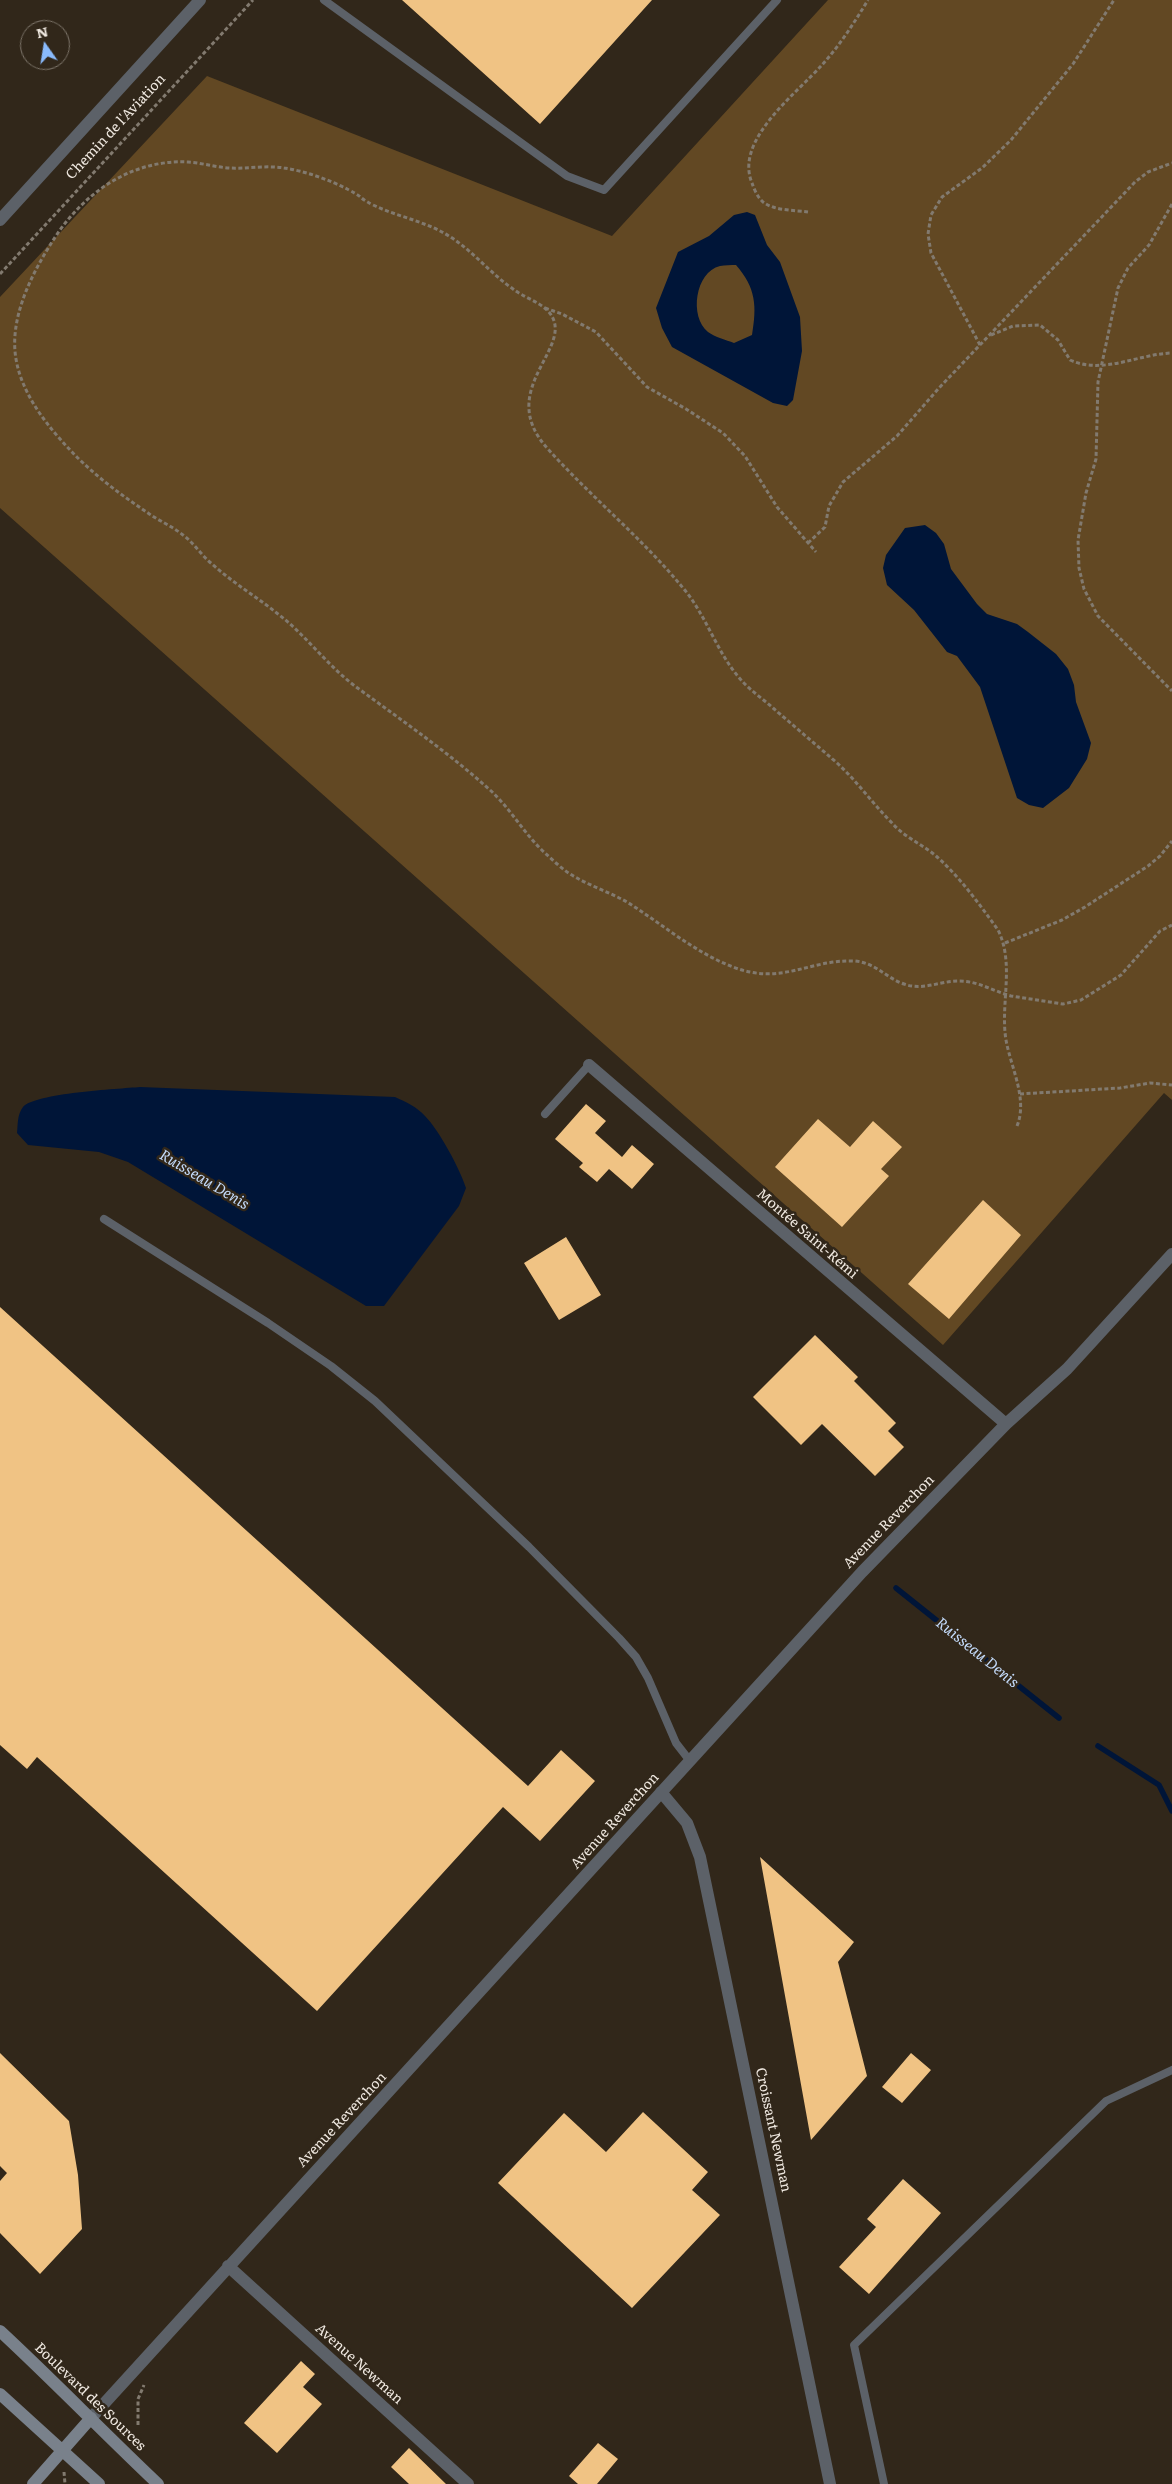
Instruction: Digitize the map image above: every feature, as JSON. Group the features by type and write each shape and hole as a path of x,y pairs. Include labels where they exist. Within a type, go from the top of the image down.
{"main road":[{"name":"Boulevard des Sources","path":"0,2331 158,2484"},
{"path":"0,2394 99,2484"},
{"path":"33,2484 91,2418"}],"street":[{"name":"Chemin de l'Aviation","path":"0,220 200,0"},
{"name":"Montée Saint-Rémi","path":"589,1066 1006,1424"},
{"name":"Avenue Reverchon","path":"91,2418 862,1572 1006,1424 1067,1369 1172,1254"},
{"name":"Croissant Newman","path":"661,1792 687,1823 700,1857 830,2484"},
{"name":"Avenue Newman","path":"228,2266 468,2484"}],"lane":[{"path":"324,0 567,176 604,190 777,0"},
{"path":"545,1114 589,1066"},
{"path":"104,1219 268,1323 331,1366 375,1401 536,1554 619,1638 640,1664 676,1743 690,1761"},
{"path":"884,2484 854,2346 1106,2101 1172,2070"}],"path":[{"name":"Chemin de l'Aviation","path":"0,274 253,0"},
{"path":"808,212 776,208 763,202 755,192 748,174 752,148 770,120 842,41 868,0"},
{"path":"980,345 931,253 928,234 931,214 942,198 982,168 1011,140 1073,64 1114,0"},
{"path":"816,552 778,507 746,456 723,433 647,387 596,332 562,314 545,308 512,289 467,248 442,232 367,202 354,192 293,169 275,167 233,168 185,162 171,163 134,171 102,186 65,223 46,252 26,295 15,333 15,355 24,384 40,412 59,437 84,464 139,507 185,536 216,568 295,628 359,689 437,745 498,797 537,846 574,877 620,898 683,940 722,963 751,974 777,975 838,962 854,961 868,964 902,984 913,986 968,981 1006,994 1063,1004 1081,1000 1121,975 1160,931 1172,925"},
{"path":"808,543 825,527 829,506 843,482 897,436 980,345 1135,182 1148,172 1172,163"},
{"path":"1172,204 1149,246 1122,278 1118,288 1098,382 1096,459 1080,520 1078,540 1079,568 1084,589 1098,616 1172,691"},
{"path":"545,308 555,322 556,332 532,385 528,402 530,424 535,434 546,448 596,496 680,583 705,620 729,665 746,686 839,764 864,788 894,827 936,855 986,914 1005,943 1006,1042 1020,1094 1022,1109 1017,1126"},
{"path":"988,337 1013,326 1040,325 1058,340 1070,360 1078,364 1101,366 1144,355 1172,352"},
{"path":"1005,943 1062,920 1085,907 1148,866 1160,856 1172,841"},
{"path":"1020,1094 1120,1088 1150,1083 1172,1085"},
{"path":"138,2425 138,2399 148,2379"}],"shaded area":[{"path":"828,0 1172,0 1172,1100 1164,1093 943,1345 0,508 0,297 207,76 612,236"}],"water":[{"path":"747,212 755,215 767,245 780,262 800,317 802,351 793,400 787,406 773,403 672,347 662,328 656,308 678,252 709,236 734,215","holes":["736,265 743,273 753,298 754,325 752,335 734,343 711,334 702,325 698,316 698,296 700,286 712,270 720,266"]},
{"path":"925,525 936,533 944,544 951,569 977,604 987,614 1017,624 1056,654 1068,669 1074,685 1076,702 1091,743 1087,759 1069,788 1043,808 1029,805 1017,798 980,687 957,656 947,652 914,610 887,585 883,568 886,555 905,528"},
{"path":"140,1087 395,1097 415,1107 431,1122 448,1150 466,1188 459,1206 384,1306 366,1306 128,1162 99,1152 28,1145 17,1133 20,1113 23,1107 31,1102 78,1092"}],"building":[{"path":"402,0 652,0 540,124"},
{"path":"586,1104 606,1121 595,1133 622,1157 632,1145 654,1164 632,1189 609,1169 597,1182 579,1167 583,1163 555,1139"},
{"path":"818,1119 850,1147 873,1121 902,1147 881,1169 889,1176 842,1227 775,1167"},
{"path":"983,1200 1021,1235 949,1319 908,1284"},
{"path":"566,1237 601,1295 559,1320 524,1263"},
{"path":"0,1307 528,1786 561,1750 595,1781 540,1841 503,1807 317,2011 37,1757 27,1769 0,1745"},
{"path":"815,1335 858,1377 854,1381 896,1423 888,1431 904,1447 875,1476 822,1424 801,1445 753,1397"},
{"path":"760,1857 854,1942 838,1962 867,2076 811,2140"},
{"path":"0,2053 69,2121 78,2175 82,2229 40,2274 0,2233 0,2181 7,2173 0,2166"},
{"path":"911,2053 931,2070 902,2103 882,2087"},
{"path":"643,2112 708,2172 692,2190 720,2215 632,2308 498,2183 564,2113 606,2152"},
{"path":"903,2179 941,2213 869,2294 839,2267 876,2227 867,2219"},
{"path":"301,2361 315,2374 303,2387 322,2404 277,2453 244,2423"},
{"path":"598,2443 618,2459 597,2484 578,2484 569,2476"},
{"path":"409,2448 446,2484 409,2484 391,2467"}],"waterway":[{"name":"Ruisseau Denis","path":"896,1588 1059,1718"},
{"name":"Ruisseau Denis","path":"1098,1746 1159,1785 1172,1811"}]}
